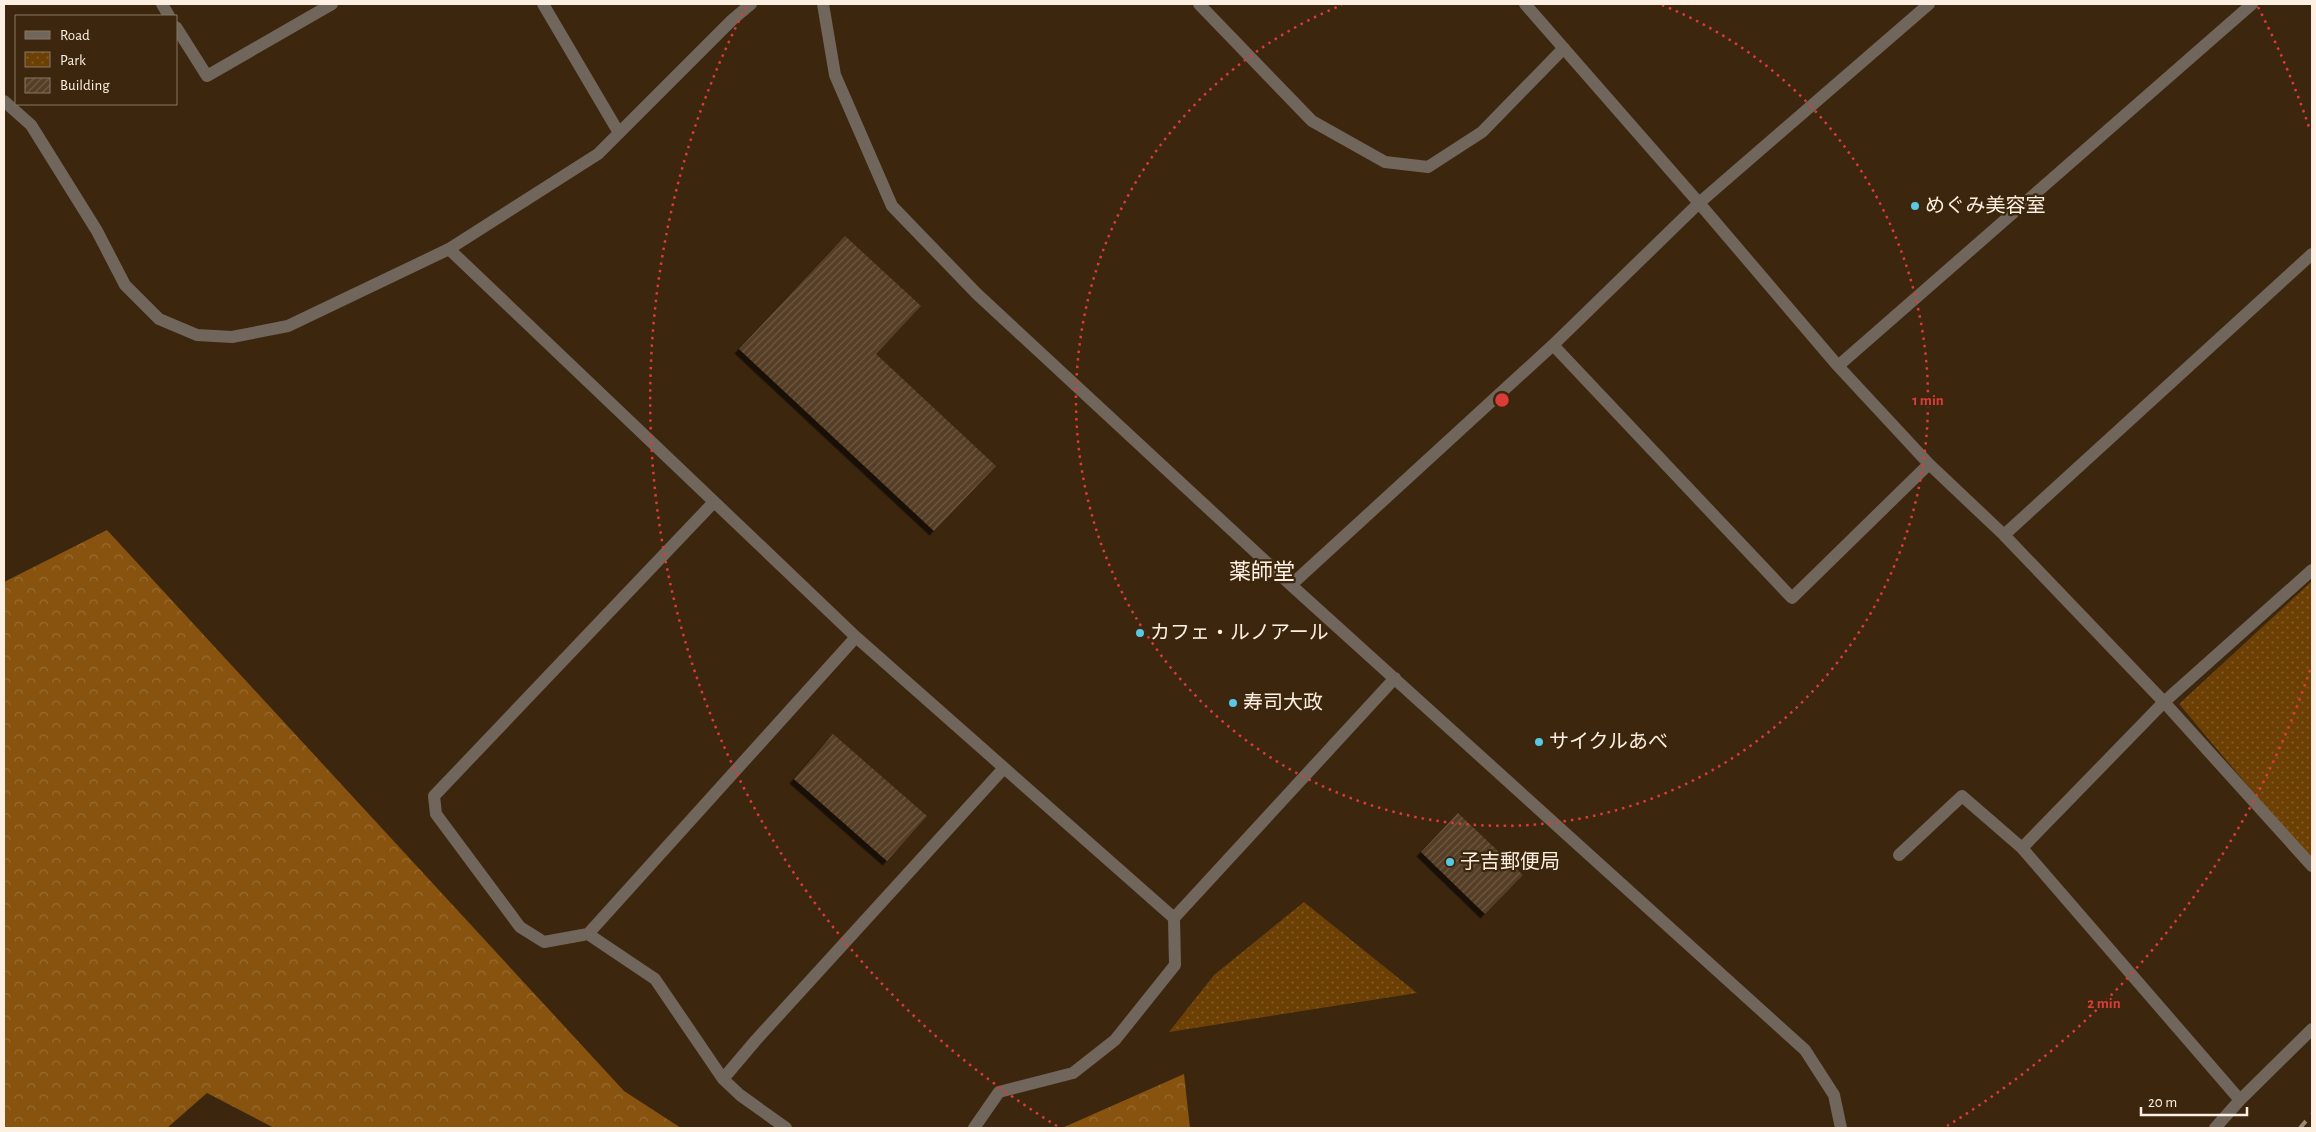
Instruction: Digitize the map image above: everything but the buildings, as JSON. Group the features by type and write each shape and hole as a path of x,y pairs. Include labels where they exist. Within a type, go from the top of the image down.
{"street":[{"path":"162,4 169,15"},
{"path":"178,30 207,76 332,4"},
{"path":"543,4 619,133"},
{"path":"4,101 31,125 97,231 125,285 159,319 197,335 232,337 288,326 449,249 598,154 732,20 752,4"},
{"path":"823,4 835,75 892,206 977,294 1291,585 1804,1050 1834,1095 1841,1128"},
{"path":"1200,4 1312,121 1386,162 1428,167 1482,132 1564,48"},
{"path":"1525,4 1838,366 1929,464 2004,536 2164,702 2312,866"},
{"path":"1291,585 1553,345 1699,203 1929,4"},
{"path":"1838,366 2252,4"},
{"path":"449,249 856,636 1174,918"},
{"path":"2004,536 2312,254"},
{"path":"1553,345 1792,598 1929,464"},
{"path":"714,502 434,796 436,814 520,927 544,942 588,934 856,636"},
{"path":"2022,848 2164,702 2312,570"},
{"path":"974,1128 999,1092 1073,1073 1115,1040 1175,965 1174,918 1395,678"},
{"path":"723,1079 763,1032 1004,768"},
{"path":"1899,855 1962,796 2022,848 2240,1100"},
{"path":"588,934 655,979 723,1079 740,1096 786,1128"},
{"path":"2215,1128 2240,1100 2312,1029"}],"green space":[{"path":"107,530 624,1091 681,1128 274,1128 207,1093 167,1128 4,1128 4,582"},
{"path":"2312,581 2312,862 2179,704"},
{"path":"1304,902 1417,993 1169,1032 1214,975"},
{"path":"1184,1074 1190,1128 1062,1128"}],"railway":[{"path":"2300,1128 2312,1114"}],"place":[{"name":"めぐみ美容室","path":"1915,206"},
{"name":"カフェ・ルノアール","path":"1140,633"},
{"name":"寿司大政","path":"1233,703"},
{"name":"サイクルあべ","path":"1539,742"},
{"name":"子吉郵便局","path":"1450,862"}],"district":[{"name":"薬師堂","path":"1262,572"}]}
